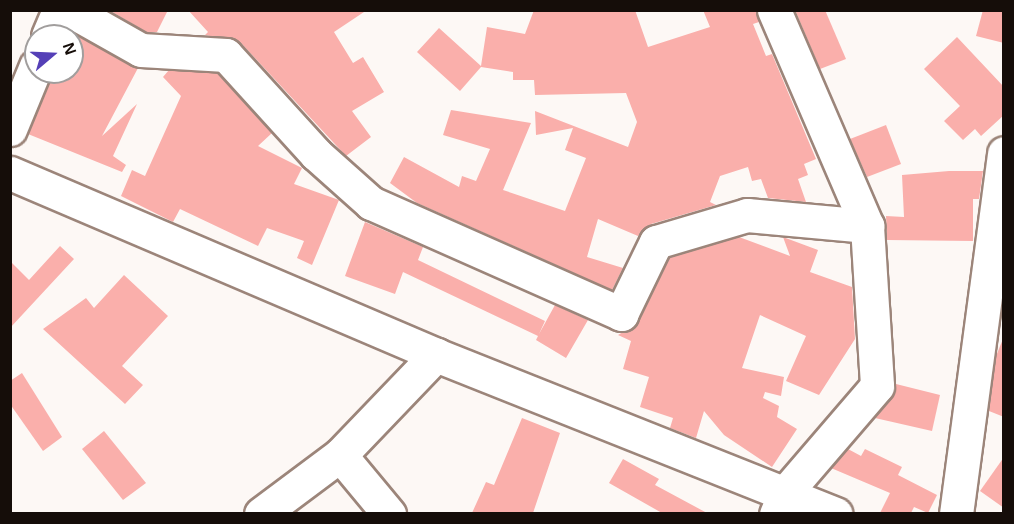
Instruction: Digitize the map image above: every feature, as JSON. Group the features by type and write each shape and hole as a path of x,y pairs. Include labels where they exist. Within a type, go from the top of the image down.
{"street":[{"path":"53,24 59,10"},
{"path":"70,10 141,50 226,55 316,153 371,203 621,314 656,242 747,215 867,226"},
{"path":"774,10 867,226 877,386 780,503"},
{"path":"10,129 29,84"},
{"path":"956,513 996,253 1004,153"},
{"path":"10,173 780,503 836,513"},
{"path":"261,513 340,455 435,355"},
{"path":"340,455 389,513"}],"building":[{"path":"109,10 168,10 157,32 146,32"},
{"path":"188,10 367,10 334,32 353,63 363,57 384,92 352,111 371,137 346,156 240,42 205,35 208,32"},
{"path":"534,10 635,10 648,47 710,27 703,10 756,10 759,22 753,24 766,56 772,54 816,159 804,164 808,175 798,179 806,202 768,198 761,179 752,181 748,167 720,176 710,202 716,205 651,224 638,236 598,219 587,257 623,268 612,290 417,203 390,183 404,157 459,187 462,176 476,181 490,149 443,135 451,110 531,123 503,190 565,211 586,158 565,150 573,128 536,135 535,111 628,147 637,122 626,93 535,95 534,80 513,80 513,72 481,67 460,91 417,52 439,28 481,66 487,27 525,34"},
{"path":"795,10 825,10 846,59 820,69"},
{"path":"983,10 1004,10 1004,43 976,36"},
{"path":"957,37 1004,87 1004,115 981,136 975,129 963,140 944,121 960,106 924,69"},
{"path":"84,39 138,68 102,136 137,104 113,156 126,165 122,172 28,134 49,84 84,84"},
{"path":"169,70 217,73 272,133 258,146 302,168 294,184 339,200 312,265 297,258 304,241 267,228 258,246 180,209 173,222 121,196 132,170 145,176 181,96 163,77"},
{"path":"886,125 901,164 867,177 850,139"},
{"path":"983,171 979,199 973,199 973,241 887,240 886,216 904,217 902,175"},
{"path":"365,222 423,247 418,260 545,321 539,334 555,305 588,320 566,358 536,340 538,336 403,272 395,294 345,276"},
{"path":"739,237 790,256 783,237 818,250 810,272 852,287 855,339 819,395 786,381 806,336 760,315 742,368 784,377 781,396 765,392 763,398 779,406 777,417 797,429 772,467 724,435 704,411 696,438 670,428 673,418 640,407 649,377 623,369 631,341 618,335 638,323 669,258"},
{"path":"60,246 74,259 10,328 10,261 29,280"},
{"path":"124,275 168,316 122,366 143,385 125,404 43,329 86,298 94,308"},
{"path":"1003,339 1004,417 989,411 996,356"},
{"path":"22,373 62,437 43,451 10,404 10,381"},
{"path":"896,384 940,395 932,431 875,418"},
{"path":"522,418 560,433 533,513 472,513 486,482 494,485"},
{"path":"104,431 146,483 123,500 82,449"},
{"path":"848,449 861,456 865,449 902,467 898,475 937,495 928,513 914,507 911,513 880,513 890,493 831,468"},
{"path":"1004,457 1004,508 980,491"},
{"path":"623,459 659,479 655,485 707,513 662,513 609,483"}]}
